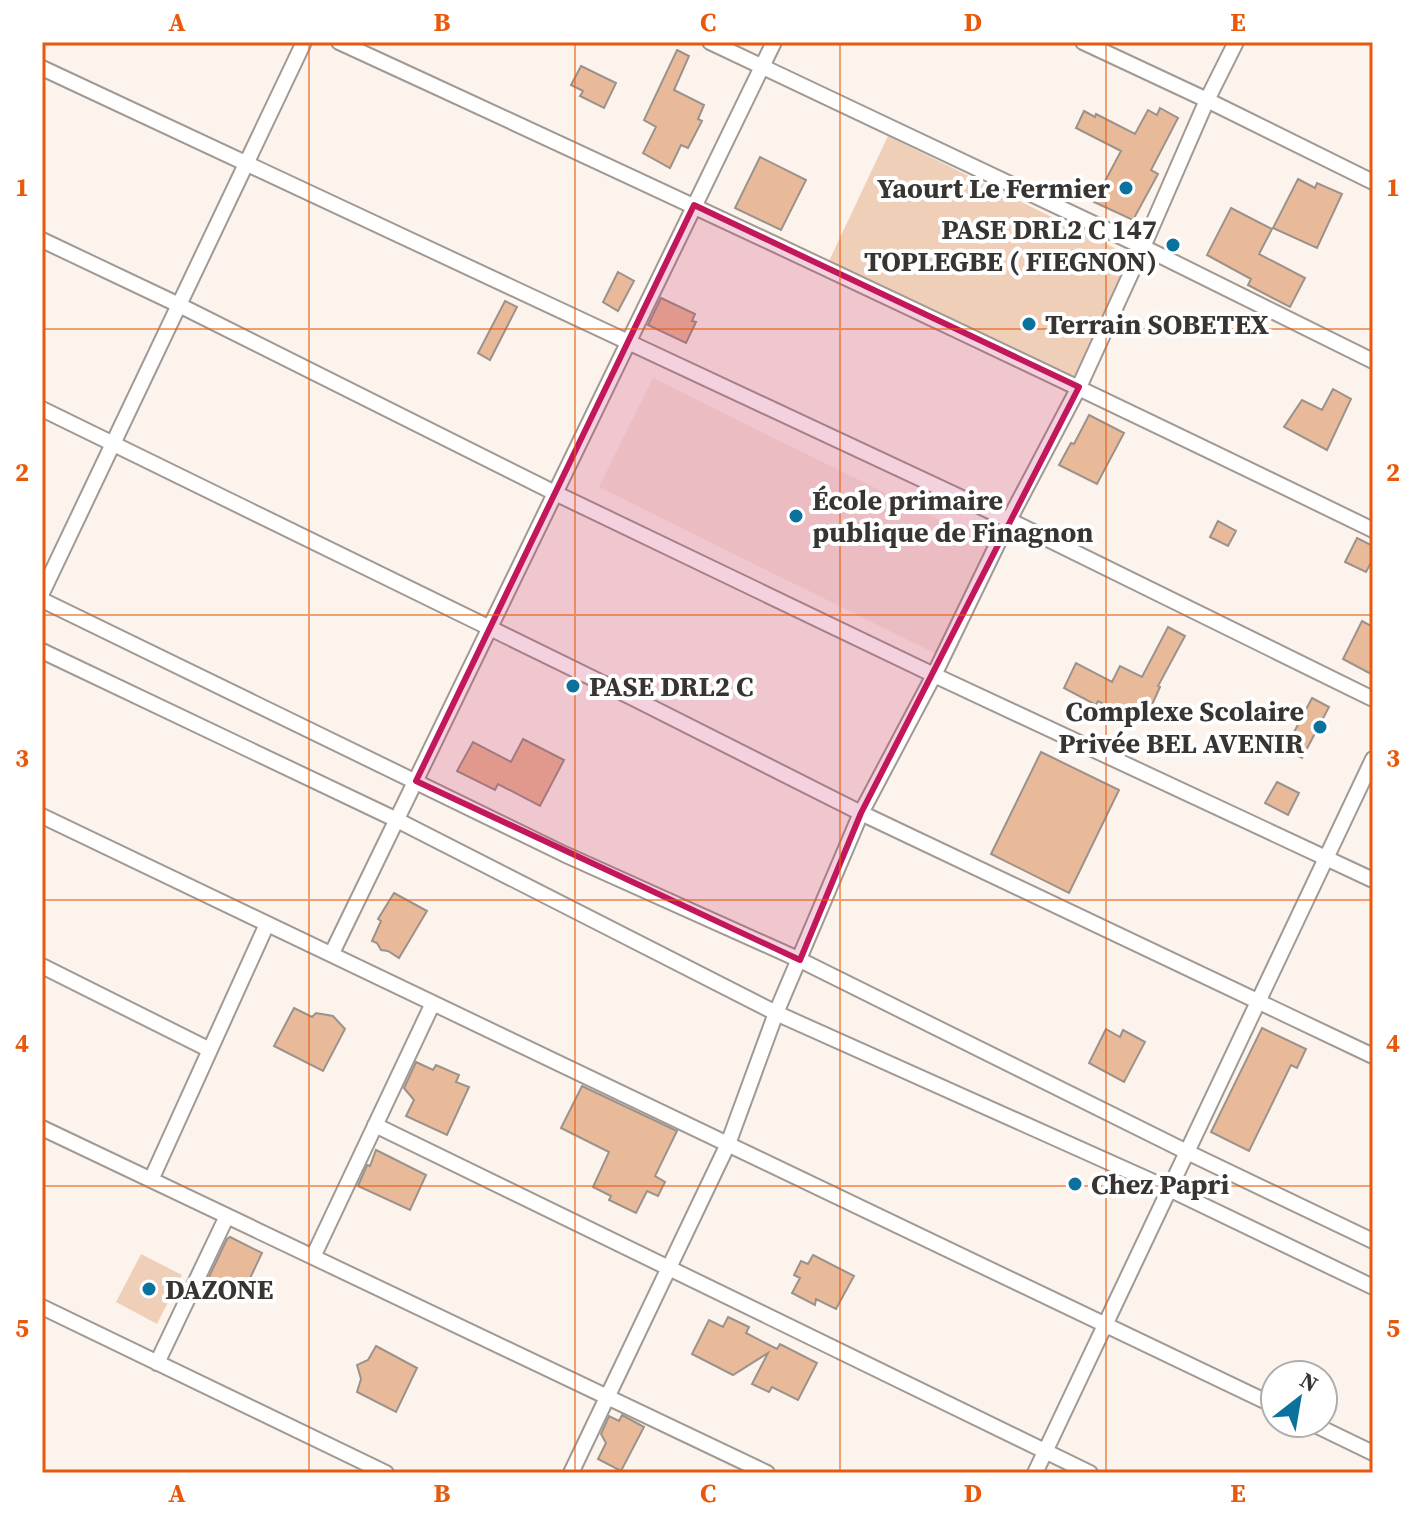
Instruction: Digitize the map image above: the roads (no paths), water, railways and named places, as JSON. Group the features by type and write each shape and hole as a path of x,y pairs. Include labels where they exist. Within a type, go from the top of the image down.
{"street":[{"path":"42,593 304,42"},
{"path":"339,42 694,205 1373,530"},
{"path":"710,42 1143,247 1373,361"},
{"path":"332,953 774,42"},
{"path":"1083,42 1373,182"},
{"path":"571,1473 728,1144 776,1013 861,813 1079,387 1236,42"},
{"path":"42,68 1009,520 1373,699"},
{"path":"42,240 555,493 934,675 1373,880"},
{"path":"42,409 861,813 1373,1056"},
{"path":"42,600 564,854 800,960 1373,1241"},
{"path":"42,651 397,820 776,1013 1169,1189 1373,1287"},
{"path":"1035,1473 1373,759"},
{"path":"42,816 1259,1398"},
{"path":"151,1180 267,924"},
{"path":"42,966 210,1050"},
{"path":"313,1257 433,1003"},
{"path":"375,1125 1090,1473"},
{"path":"42,1128 767,1473"},
{"path":"157,1363 227,1216"},
{"path":"42,1307 386,1473"},
{"path":"1339,1437 1373,1453"}],"place":[{"name":"Yaourt Le Fermier","path":"1126,188"},
{"name":"PASE DRL2 C 147 TOPLEGBE ( FIEGNON)","path":"1173,245"},
{"name":"Terrain SOBETEX","path":"1029,324"},
{"name":"École primaire publique de Finagnon","path":"796,516"},
{"name":"PASE DRL2 C","path":"573,686"},
{"name":"Complexe Scolaire Privée BEL AVENIR","path":"1320,727"},
{"name":"Chez Papri","path":"1075,1184"},
{"name":"DAZONE","path":"149,1289"}]}
